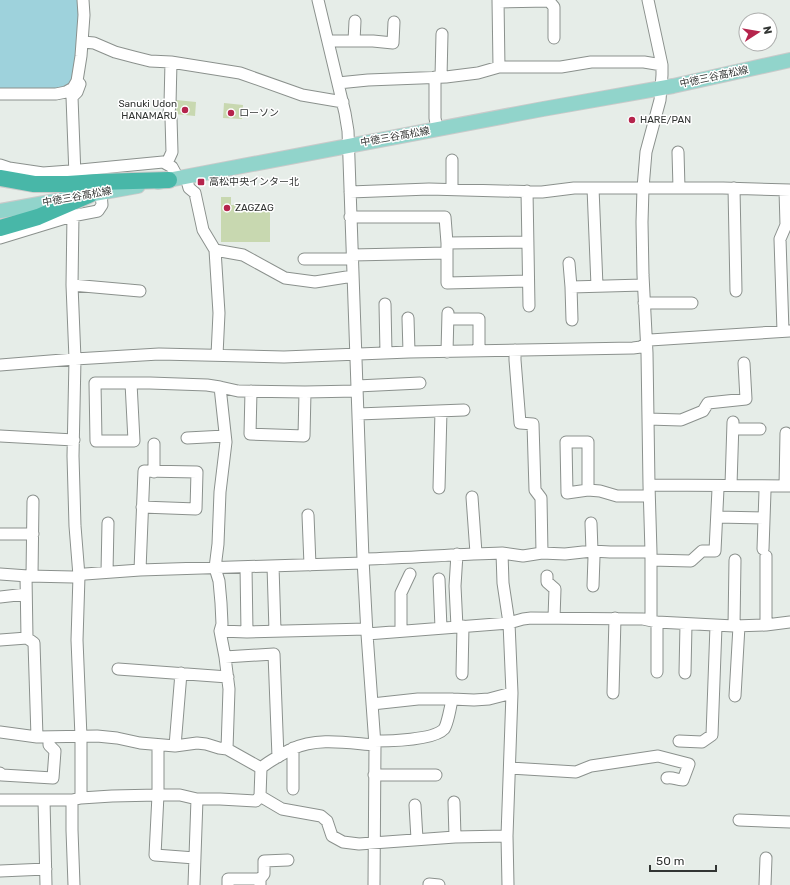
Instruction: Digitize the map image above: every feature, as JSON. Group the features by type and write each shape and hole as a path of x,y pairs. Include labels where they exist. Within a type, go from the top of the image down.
{"highway":[{"path":"0,178 34,184 68,184 178,178"},
{"path":"0,228 38,217 95,194"}],"main road":[{"name":"中徳三谷高松線","path":"0,211 661,88 790,60"}],"street":[{"path":"0,94 56,94 66,92 73,88 77,81 83,42 83,0"},
{"path":"318,0 343,102 348,146 363,561 374,743 374,885"},
{"path":"648,0 662,65 660,100 646,152 642,222 643,285 647,347 651,556 658,672"},
{"path":"499,67 498,1 549,1 554,7 554,38"},
{"path":"354,41 355,21"},
{"path":"328,41 373,41 393,44 394,22"},
{"path":"437,129 435,118 442,34"},
{"path":"83,42 94,43 115,52 150,61 171,62 240,73 302,95 343,102"},
{"path":"75,173 72,97 77,92 82,77 83,69 81,56"},
{"path":"167,164 172,152 171,118 169,113 171,62"},
{"path":"338,83 438,77 478,73 499,67 561,67 591,62 644,62 662,65"},
{"path":"678,152 679,188"},
{"path":"452,160 452,190"},
{"path":"0,165 9,168 43,173 75,173 155,162 163,162 172,167 178,178 195,193 203,230 215,250 219,313 217,355"},
{"path":"350,192 429,189 542,192 574,188 734,188 788,190 786,225 780,239 787,331 650,340 647,347"},
{"path":"593,188 597,286"},
{"path":"734,188 736,291"},
{"path":"527,191 529,306"},
{"path":"0,238 73,215 98,211 102,205 95,194"},
{"path":"73,215 72,285 75,364 75,526 79,576 77,640 81,737 77,799 72,830 74,885"},
{"path":"350,218 446,217 447,283 528,281"},
{"path":"304,259 352,257 528,242"},
{"path":"215,250 243,255 285,278 315,282 353,276"},
{"path":"569,263 572,320"},
{"path":"72,285 140,291"},
{"path":"571,287 643,285"},
{"path":"644,303 692,303"},
{"path":"385,304 386,353"},
{"path":"448,352 448,316 479,319 479,351"},
{"path":"408,318 409,352"},
{"path":"0,365 75,364 159,354 356,357 386,353 479,351 515,355 647,347"},
{"path":"515,355 520,423 533,424 535,490 540,498 542,553"},
{"path":"648,419 681,420 703,411 708,403 746,399 744,363"},
{"path":"131,383 134,441 96,441 95,383 131,383 150,383 207,385 238,391 305,392 357,389 404,379 420,382"},
{"path":"220,387 226,442 220,492 218,544 215,568 219,581 221,603 222,624 220,631 230,689 227,750"},
{"path":"251,391 250,434 304,436 305,392"},
{"path":"358,414 464,410"},
{"path":"439,488 441,411"},
{"path":"732,485 733,425 760,429"},
{"path":"588,490 588,442 566,442 567,493 588,490 600,491 617,496 649,491 732,485 788,486 786,433"},
{"path":"0,436 74,440"},
{"path":"187,438 225,436"},
{"path":"154,444 154,472"},
{"path":"140,570 142,507 144,471 197,472 196,509 142,507"},
{"path":"0,574 73,577 84,574 140,570 310,565 502,552 523,556 542,553 565,554 592,551 691,561 702,551 715,551 718,489"},
{"path":"765,491 764,553 766,625"},
{"path":"472,497 476,553"},
{"path":"27,638 26,594 33,534 33,501"},
{"path":"308,515 310,565"},
{"path":"717,517 764,518"},
{"path":"107,572 108,523"},
{"path":"591,523 592,551 594,557 593,586"},
{"path":"0,534 33,534"},
{"path":"502,552 503,584 509,623 512,693 507,836 508,885"},
{"path":"457,554 455,586 460,627 462,674"},
{"path":"735,560 735,696"},
{"path":"273,566 275,631"},
{"path":"246,567 247,632"},
{"path":"401,631 401,593 410,574"},
{"path":"547,576 547,582 555,589 554,618"},
{"path":"439,579 440,628"},
{"path":"0,598 26,594"},
{"path":"220,631 401,631 509,623 531,618 643,619 716,626 766,625 790,622"},
{"path":"613,693 615,618"},
{"path":"685,673 686,624"},
{"path":"679,741 702,742 712,735 716,626"},
{"path":"0,640 27,638 34,643 37,737"},
{"path":"225,656 274,654 278,757"},
{"path":"118,669 228,677"},
{"path":"175,746 181,674"},
{"path":"372,704 418,699 489,699 512,693"},
{"path":"0,800 44,800 112,796 180,795 197,799 256,801 260,796 261,768 268,762 293,748 321,742 374,743 408,740 432,735 444,729 452,699"},
{"path":"0,732 37,737 97,736 117,738 140,743 175,746 206,744 227,750 261,768"},
{"path":"0,773 2,775 53,778 55,751 49,745 50,737"},
{"path":"158,745 158,795 155,855 195,858"},
{"path":"293,748 293,789"},
{"path":"510,768 576,772 591,766 658,756 689,764 683,780 678,780 672,777 667,778"},
{"path":"374,775 436,775"},
{"path":"260,796 282,809 320,816 327,821 332,836 343,842 359,844 417,839 507,836"},
{"path":"194,885 197,799"},
{"path":"44,800 46,885"},
{"path":"454,802 455,837"},
{"path":"415,805 417,839"},
{"path":"739,820 790,822"},
{"path":"765,885 766,858"},
{"path":"228,885 228,879 260,882 264,874 264,861 288,860"},
{"path":"0,871 46,869"},
{"path":"429,885 439,885"}],"water":[{"path":"0,0 79,0 74,78 70,86 54,90 0,90"}],"building":[{"path":"176,100 196,102 195,116 175,114"},
{"path":"224,103 243,105 242,119 223,118"},
{"path":"221,197 231,197 231,205 270,205 270,242 221,242"}],"place":[{"name":"Sanuki Udon HANAMARU","path":"185,110"},
{"name":"ローソン","path":"231,113"},
{"name":"HARE/PAN","path":"632,120"},
{"name":"高松中央インター北","path":"201,182"},
{"name":"ZAGZAG","path":"227,208"}]}
